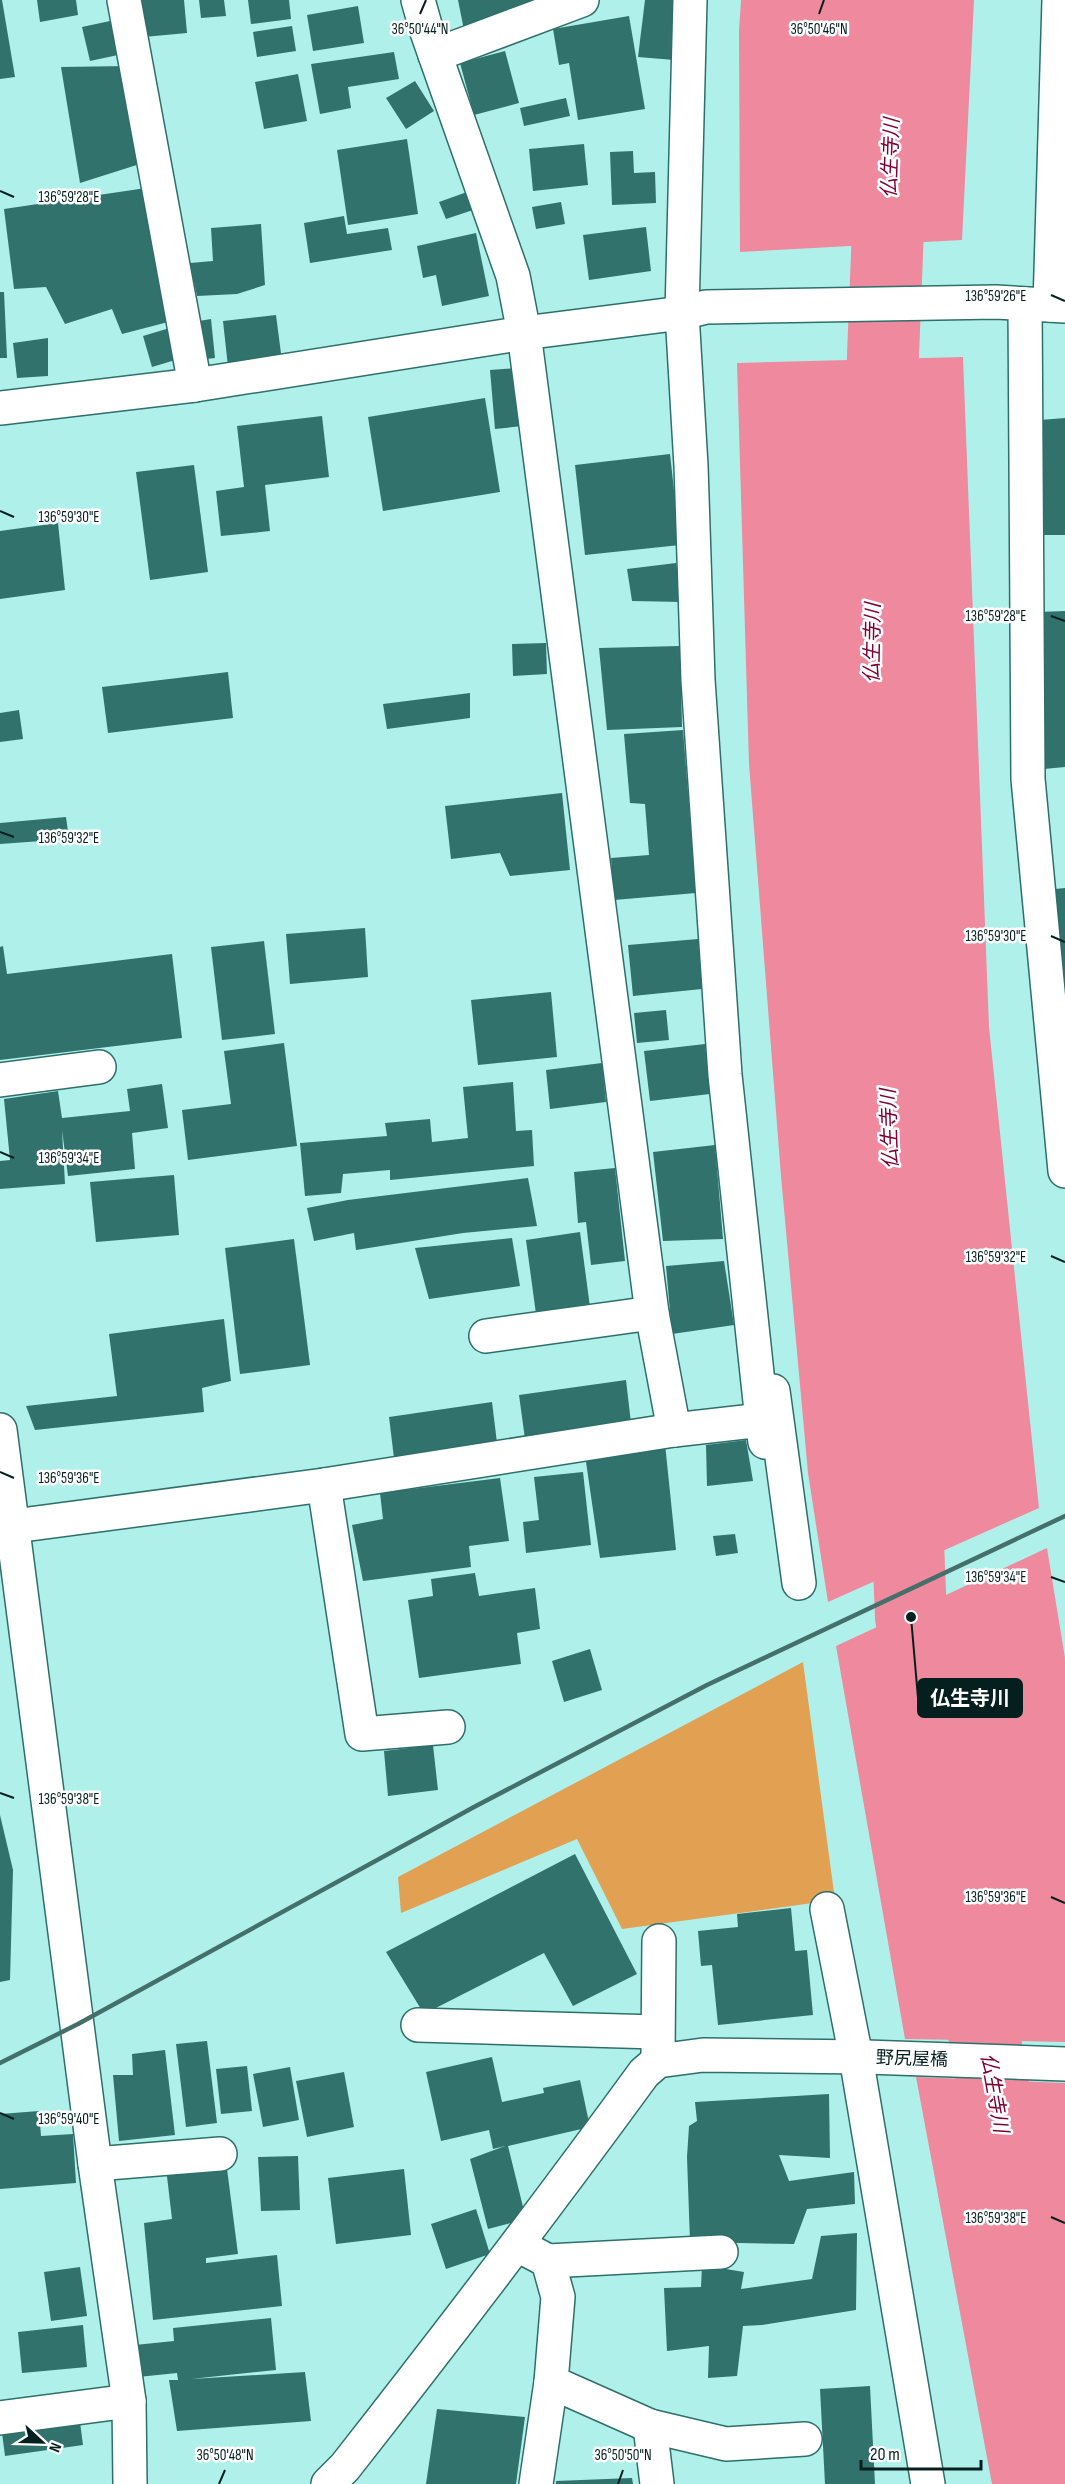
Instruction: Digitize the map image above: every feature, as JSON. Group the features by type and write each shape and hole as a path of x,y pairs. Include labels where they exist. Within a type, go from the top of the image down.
{"street":[{"path":"124,0 195,385"},
{"path":"418,0 435,55 513,276 524,333 652,1313 674,1430"},
{"path":"435,55 582,0"},
{"path":"690,0 694,310 685,358 698,680 725,1075 776,1530"},
{"path":"1059,0 1034,304 1028,779 1065,1171"},
{"path":"0,408 195,385 524,333 694,310 1034,304"},
{"path":"685,358 700,376 726,870 737,1031 776,1421 799,1583"},
{"path":"0,1080 99,1067"},
{"path":"486,1336 652,1313"},
{"path":"6,1528 324,1485 674,1430 762,1420"},
{"path":"0,1430 6,1528 129,2401 130,2484"},
{"path":"324,1485 362,1734 448,1727"},
{"path":"827,1909 861,2057 928,2484"},
{"path":"328,2484 345,2467 517,2245 644,2073 658,2047 659,1941"},
{"name":"野尻屋橋","path":"418,2025 658,2047 703,2055 861,2057 1065,2064"},
{"path":"95,2164 220,2154"},
{"path":"517,2245 548,2261 721,2252"},
{"path":"536,2484 551,2382 558,2297 548,2261"},
{"path":"551,2382 650,2426 726,2444 805,2439"},
{"path":"0,2418 129,2401"},
{"path":"650,2426 657,2484"}],"shaded area":[{"path":"803,1662 835,1900 622,1929 577,1839 401,1913 398,1877"}],"water":[{"path":"741,0 974,0 962,240 740,252 739,31"},
{"path":"963,357 989,1027 1039,1508 828,1602 808,1473 781,1176 749,764 737,363"},
{"path":"1047,1548 1065,1658 1065,2042 905,2039 836,1646"},
{"path":"916,2077 1065,2083 1065,2484 992,2484"}],"building":[{"path":"0,0 2,0 15,77 0,79"},
{"path":"37,0 76,0 78,15 40,22"},
{"path":"130,0 184,0 187,33 133,38"},
{"path":"199,0 224,0 226,16 201,18"},
{"path":"248,0 289,0 291,19 251,24"},
{"path":"458,0 544,0 545,4 495,15 498,28 465,35"},
{"path":"645,0 681,0 674,60 638,57"},
{"path":"358,6 364,43 313,51 307,15"},
{"path":"629,16 645,109 578,120 569,63 559,65 553,29"},
{"path":"110,21 118,55 90,61 82,27"},
{"path":"292,26 296,51 257,57 253,32"},
{"path":"505,51 519,103 474,115 460,63"},
{"path":"394,52 399,79 348,87 351,108 320,114 311,64"},
{"path":"127,66 143,163 80,183 61,67"},
{"path":"298,74 307,121 264,129 255,82"},
{"path":"415,81 434,111 406,129 386,98"},
{"path":"566,98 570,116 524,126 520,108"},
{"path":"407,139 418,214 348,225 337,150"},
{"path":"584,144 588,185 533,191 529,149"},
{"path":"633,151 634,173 655,172 656,203 612,205 610,152"},
{"path":"146,188 172,321 122,334 112,309 65,324 46,287 14,289 4,209"},
{"path":"467,192 473,210 446,219 439,202"},
{"path":"561,202 565,224 536,229 532,207"},
{"path":"344,216 347,234 388,228 392,250 310,263 304,223"},
{"path":"261,224 265,285 237,294 197,296 190,263 213,261 211,228"},
{"path":"646,227 651,271 589,280 583,235"},
{"path":"476,233 489,296 442,306 436,275 423,278 417,246"},
{"path":"0,292 4,292 7,358 0,358"},
{"path":"276,315 282,361 228,367 223,321"},
{"path":"211,319 215,358 198,360 193,322"},
{"path":"173,327 182,358 152,367 143,336"},
{"path":"48,338 48,376 17,378 13,343"},
{"path":"518,368 523,426 495,429 490,370"},
{"path":"485,398 500,492 383,511 368,417"},
{"path":"322,416 329,477 265,485 270,531 221,536 216,491 244,487 237,426"},
{"path":"1065,418 1065,535 1044,535 1040,420"},
{"path":"670,454 680,545 585,555 575,465"},
{"path":"194,465 208,572 150,580 136,472"},
{"path":"58,523 65,590 0,599 0,531"},
{"path":"676,563 683,602 632,601 627,569"},
{"path":"1065,611 1065,767 1044,769 1038,612"},
{"path":"546,643 547,674 513,676 512,644"},
{"path":"680,646 682,727 607,730 599,648"},
{"path":"228,672 233,718 108,733 102,687"},
{"path":"470,693 470,718 387,729 383,704"},
{"path":"19,710 23,739 0,742 0,713"},
{"path":"683,730 696,893 614,900 611,858 649,855 645,804 630,803 624,734"},
{"path":"562,793 570,870 510,876 500,853 451,859 445,806"},
{"path":"66,817 69,839 0,844 0,823"},
{"path":"1065,888 1065,1013 1055,889"},
{"path":"365,928 368,977 290,984 286,934"},
{"path":"698,939 702,989 633,996 628,945"},
{"path":"264,941 275,1034 222,1040 211,947"},
{"path":"3,946 7,974 172,954 182,1038 0,1060 0,947"},
{"path":"551,992 557,1057 478,1065 471,1000"},
{"path":"666,1010 669,1040 637,1043 634,1013"},
{"path":"284,1043 297,1146 188,1160 182,1110 231,1104 224,1051"},
{"path":"705,1044 710,1094 650,1101 644,1051"},
{"path":"602,1063 606,1102 550,1109 546,1070"},
{"path":"513,1082 516,1131 532,1130 534,1166 390,1180 390,1170 343,1174 341,1193 305,1196 300,1143 387,1136 385,1123 430,1119 432,1142 468,1138 463,1087"},
{"path":"162,1084 168,1128 132,1133 135,1169 68,1176 62,1130 65,1184 0,1189 0,1161 10,1160 4,1099 58,1091 62,1118 130,1111 127,1089"},
{"path":"715,1145 723,1239 663,1241 653,1152"},
{"path":"615,1168 625,1261 591,1265 586,1222 578,1223 574,1172"},
{"path":"174,1175 179,1235 96,1242 90,1182"},
{"path":"528,1178 537,1226 463,1233 356,1250 354,1233 314,1241 307,1208 348,1200"},
{"path":"580,1232 590,1307 536,1314 526,1240"},
{"path":"512,1238 520,1286 429,1299 415,1248"},
{"path":"294,1239 310,1365 240,1374 225,1248"},
{"path":"724,1261 734,1325 672,1334 666,1266"},
{"path":"224,1319 231,1381 202,1388 204,1412 35,1430 26,1406 117,1396 109,1334"},
{"path":"626,1380 631,1423 525,1439 519,1395"},
{"path":"492,1402 497,1443 394,1458 389,1417"},
{"path":"746,1440 753,1481 707,1486 706,1445"},
{"path":"665,1444 676,1550 600,1558 585,1455"},
{"path":"583,1472 591,1545 526,1553 523,1522 539,1520 534,1477"},
{"path":"500,1478 509,1541 469,1546 471,1567 363,1581 352,1525 383,1519 380,1493"},
{"path":"735,1534 738,1553 716,1556 713,1536"},
{"path":"475,1573 479,1596 535,1588 540,1629 517,1633 521,1664 419,1678 408,1600 433,1596 431,1579"},
{"path":"590,1649 602,1690 564,1702 552,1661"},
{"path":"433,1745 438,1790 388,1796 384,1751"},
{"path":"0,1815 13,1870 10,1980 0,1982"},
{"path":"575,1854 637,1974 573,2006 544,1953 424,2014 386,1952"},
{"path":"791,1908 795,1951 807,1950 813,2015 718,2025 712,1965 701,1966 698,1931 738,1927 737,1914"},
{"path":"207,2041 217,2123 186,2127 176,2044"},
{"path":"165,2050 175,2135 119,2141 113,2075 133,2075 132,2054"},
{"path":"492,2057 502,2102 544,2093 543,2088 580,2080 590,2127 508,2146 526,2219 488,2229 470,2159 505,2146 493,2149 489,2130 441,2141 426,2072"},
{"path":"247,2066 252,2111 221,2114 216,2069"},
{"path":"290,2067 299,2120 263,2127 253,2074"},
{"path":"344,2072 354,2127 307,2137 296,2081"},
{"path":"829,2094 830,2158 779,2155 789,2181 854,2172 855,2204 807,2209 794,2244 690,2242 687,2157 689,2126 697,2121 695,2102"},
{"path":"39,2111 41,2136 73,2134 76,2183 0,2189 0,2114"},
{"path":"298,2156 300,2210 261,2211 258,2157"},
{"path":"226,2161 238,2254 206,2258 206,2263 277,2255 282,2306 153,2320 144,2223 172,2219 166,2168"},
{"path":"404,2169 411,2235 336,2244 328,2178"},
{"path":"476,2209 490,2254 446,2269 431,2224"},
{"path":"857,2233 856,2310 743,2326 737,2376 708,2378 709,2346 667,2351 664,2288 701,2287 702,2265 744,2272 741,2289 812,2279 821,2236"},
{"path":"80,2267 87,2316 51,2321 44,2272"},
{"path":"271,2318 276,2370 191,2379 305,2372 311,2421 177,2431 169,2380 178,2380 177,2373 138,2377 135,2345 174,2341 173,2328"},
{"path":"83,2325 87,2367 22,2373 18,2332"},
{"path":"870,2386 875,2484 825,2484 820,2389"},
{"path":"78,2407 83,2445 5,2456 0,2417"},
{"path":"437,2409 525,2417 516,2484 426,2484"},
{"path":"632,2478 633,2484 556,2484 556,2481"}],"waterway":[{"name":"仏生寺川","path":"879,457 897,0"},
{"name":"仏生寺川","path":"905,1467 911,1617 927,1709"},
{"name":"仏生寺川","path":"968,1942 1009,2179"}],"railway":[{"path":"0,2063 78,2024 474,1807 707,1685 1065,1516"}],"place":[{"name":"仏生寺川","path":"911,1617"}]}
